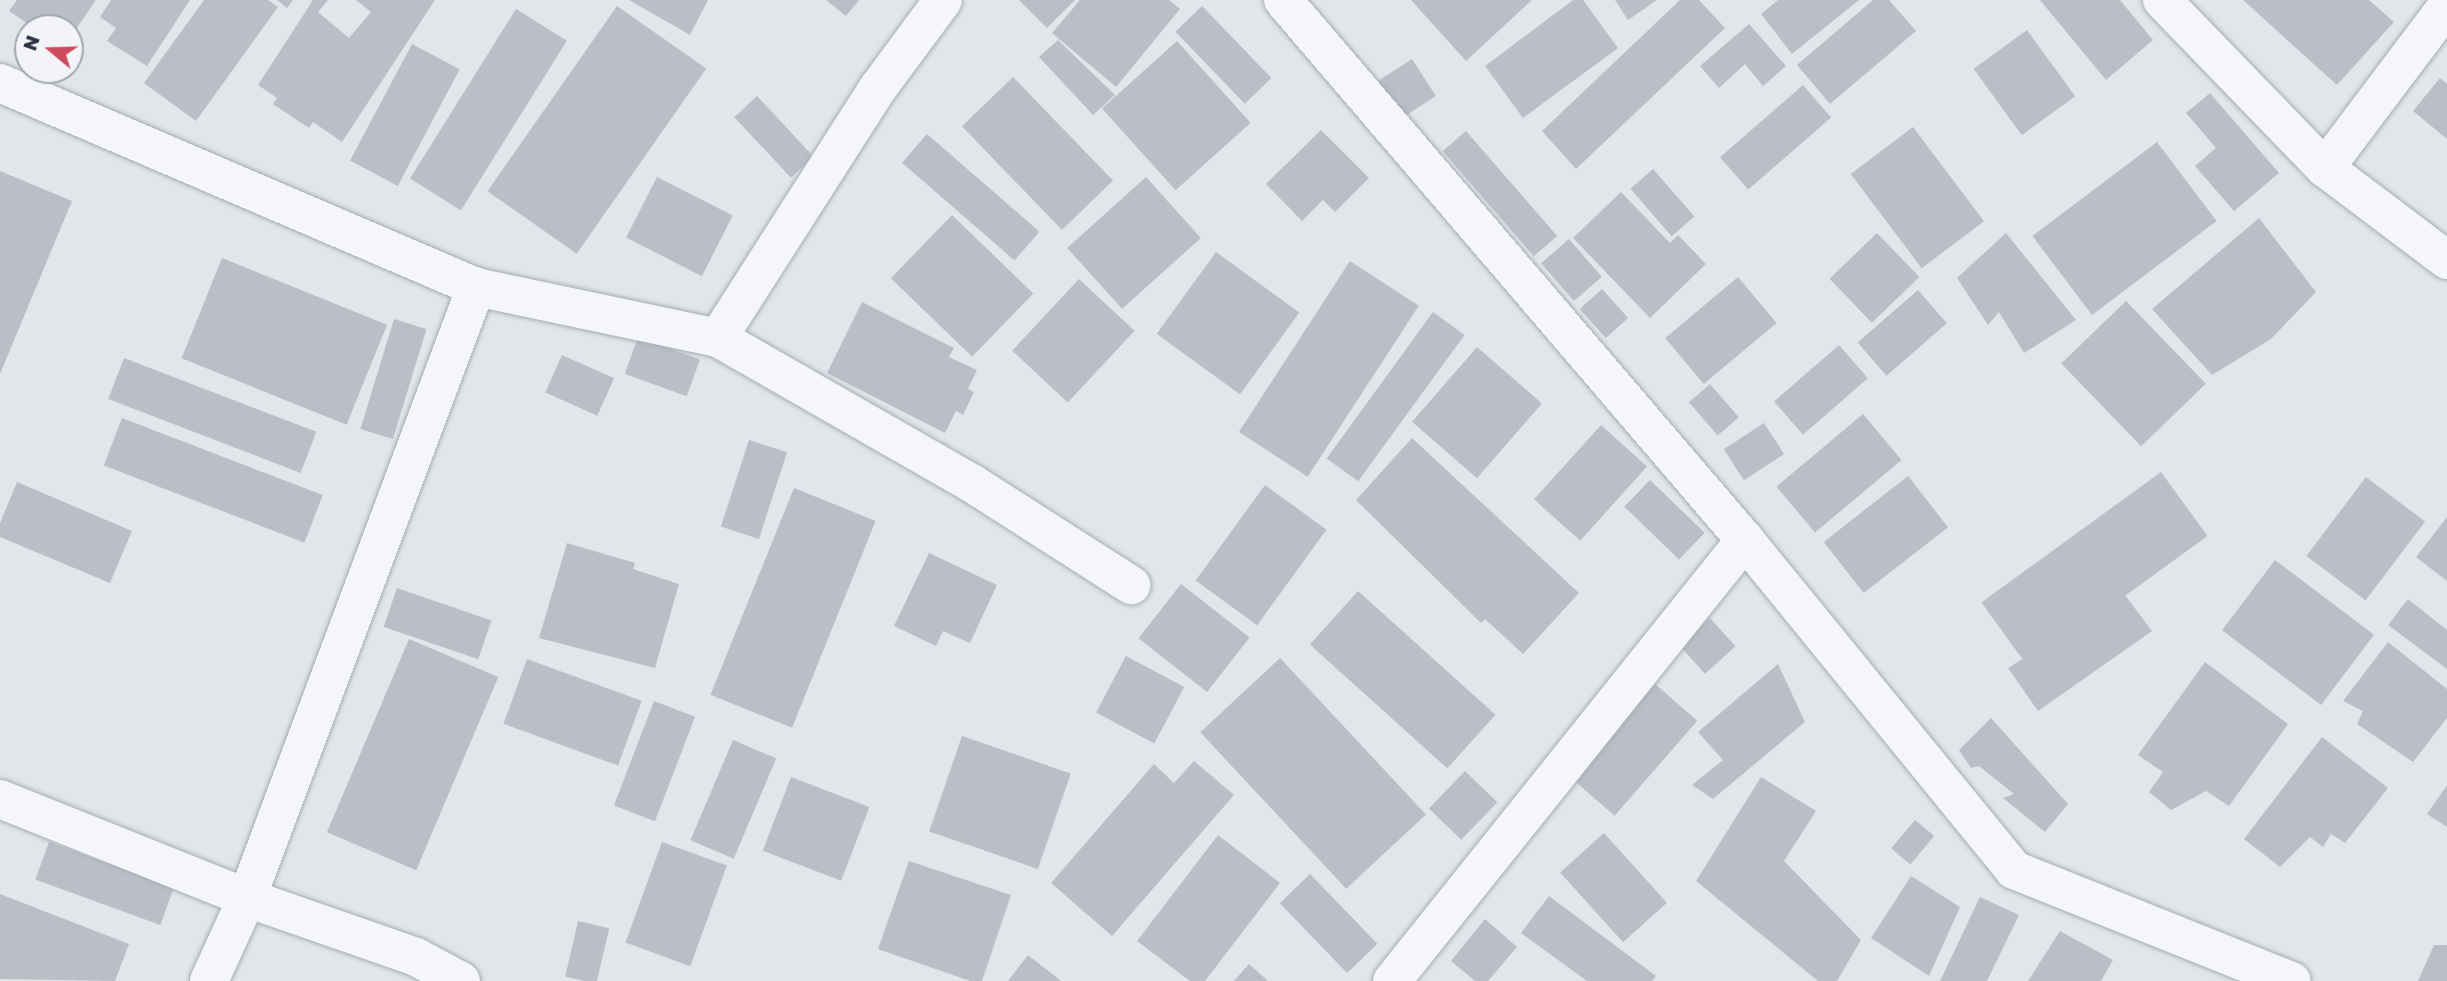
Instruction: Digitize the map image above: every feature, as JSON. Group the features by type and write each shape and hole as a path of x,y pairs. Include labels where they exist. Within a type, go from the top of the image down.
{"street":[{"path":"718,338 878,88 943,0"},
{"path":"1283,0 1745,540 2014,870 2292,981"},
{"path":"2162,0 2325,168 2447,260"},
{"path":"2325,168 2447,6"},
{"path":"0,83 476,287 718,338 973,484 1130,585"},
{"path":"209,981 247,898 476,287"},
{"path":"1392,981 1745,540"},
{"path":"0,799 247,898 412,969 461,981"}],"building":[{"path":"17,0 96,0 84,18 84,14 14,14 9,11"},
{"path":"111,0 190,0 147,66 107,41 116,28 100,17"},
{"path":"204,0 268,0 278,7 196,121 144,83"},
{"path":"277,0 293,0 287,8"},
{"path":"313,0 328,0 318,12 349,38 371,12 356,0 435,0 342,142 313,122 309,128 273,104 277,98 258,85"},
{"path":"629,0 708,0 690,35"},
{"path":"826,0 859,0 846,16"},
{"path":"1019,0 1075,0 1047,28"},
{"path":"1080,0 1169,0 1180,9 1116,87 1052,33"},
{"path":"1411,0 1532,0 1466,61"},
{"path":"1573,0 1583,0 1618,48 1523,118 1485,66"},
{"path":"1615,0 1657,0 1628,20"},
{"path":"1680,0 1699,0 1725,28 1576,169 1542,131"},
{"path":"1778,0 1859,0 1792,54 1761,14"},
{"path":"1873,0 1889,0 1916,31 1830,104 1797,65"},
{"path":"2040,0 2120,0 2153,40 2106,80"},
{"path":"2243,0 2369,0 2394,22 2337,85"},
{"path":"617,6 706,69 577,254 487,191"},
{"path":"1202,6 1271,78 1245,104 1175,32"},
{"path":"516,9 567,41 461,210 410,179"},
{"path":"1749,24 1786,66 1763,86 1745,64 1719,88 1700,66"},
{"path":"2027,30 2075,96 2022,135 1974,69"},
{"path":"1058,40 1115,95 1093,115 1039,57"},
{"path":"1177,41 1251,123 1176,190 1102,109"},
{"path":"412,44 460,69 398,186 350,161"},
{"path":"1412,59 1436,96 1402,118 1378,81"},
{"path":"1013,77 1113,181 1062,230 962,126"},
{"path":"2440,78 2447,84 2447,139 2413,111"},
{"path":"1803,85 1831,117 1748,190 1720,157"},
{"path":"2210,93 2279,173 2234,211 2195,166 2216,148 2186,113"},
{"path":"757,96 814,157 791,178 734,117"},
{"path":"1913,127 1984,221 1922,268 1851,174"},
{"path":"1321,130 1369,178 1335,212 1323,200 1302,221 1266,184"},
{"path":"1466,131 1557,236 1534,256 1443,151"},
{"path":"927,134 1039,232 1015,260 902,163"},
{"path":"2157,142 2217,221 2092,315 2032,236"},
{"path":"1653,169 1694,217 1672,236 1630,189"},
{"path":"0,171 72,201 0,374"},
{"path":"657,177 733,216 702,276 626,238"},
{"path":"1146,177 1201,238 1122,309 1067,248"},
{"path":"1621,192 1670,243 1678,235 1706,264 1650,318 1573,238"},
{"path":"952,215 1033,293 972,357 891,278"},
{"path":"2259,218 2316,292 2271,339 2212,375 2152,309"},
{"path":"1877,233 1919,277 1872,323 1830,279"},
{"path":"2006,233 2076,320 2024,353 1999,312 1988,325 1957,278"},
{"path":"1569,239 1602,277 1574,301 1541,263"},
{"path":"1216,252 1299,313 1240,394 1157,334"},
{"path":"222,258 387,325 347,425 182,358"},
{"path":"1350,261 1419,306 1308,477 1239,432"},
{"path":"1738,277 1777,323 1704,384 1665,338"},
{"path":"1079,279 1135,331 1068,403 1012,351"},
{"path":"1602,289 1628,318 1606,338 1580,309"},
{"path":"1918,290 1947,323 1886,376 1858,342"},
{"path":"2126,301 2206,384 2141,446 2061,364"},
{"path":"862,302 954,348 949,357 977,370 968,389 974,392 963,415 956,411 945,433 827,373"},
{"path":"1433,312 1465,335 1358,481 1327,458"},
{"path":"394,319 427,329 393,439 360,429"},
{"path":"638,337 700,360 687,396 625,374"},
{"path":"1839,345 1868,378 1803,435 1774,401"},
{"path":"1477,347 1542,403 1477,478 1412,422"},
{"path":"562,355 614,378 597,416 545,392"},
{"path":"124,358 316,432 301,473 108,399"},
{"path":"1710,384 1739,417 1718,436 1689,402"},
{"path":"1863,414 1902,460 1815,533 1776,487"},
{"path":"122,418 323,495 304,543 104,466"},
{"path":"1764,423 1784,454 1744,480 1724,449"},
{"path":"1601,425 1647,466 1580,541 1534,499"},
{"path":"1412,438 1579,593 1523,654 1485,619 1481,623 1356,500"},
{"path":"749,440 787,452 759,539 721,527"},
{"path":"2161,472 2207,536 2028,666 1981,602"},
{"path":"1908,476 1948,527 1864,593 1824,542"},
{"path":"2366,477 2425,522 2366,601 2306,556"},
{"path":"1650,480 1705,533 1679,559 1624,507"},
{"path":"17,482 132,531 110,583 0,537 0,523"},
{"path":"1265,485 1326,530 1257,625 1196,580"},
{"path":"794,488 876,521 792,728 710,695"},
{"path":"2447,517 2447,581 2416,557"},
{"path":"567,543 635,563 633,569 679,584 655,668 539,638"},
{"path":"929,553 997,585 970,643 943,631 936,646 894,626"},
{"path":"2275,560 2374,635 2321,705 2222,630"},
{"path":"1181,584 1250,638 1207,692 1139,638"},
{"path":"397,588 492,621 478,659 384,627"},
{"path":"1358,591 1495,715 1447,768 1310,645"},
{"path":"2125,595 2152,631 2038,711 2008,668"},
{"path":"2408,599 2447,630 2447,669 2388,625"},
{"path":"1710,618 1735,646 1705,674 1680,645"},
{"path":"409,639 498,677 416,870 327,832"},
{"path":"2388,642 2447,689 2447,718 2413,762 2357,724 2363,711 2343,701"},
{"path":"1126,656 1184,687 1154,743 1096,713"},
{"path":"1280,658 1426,815 1346,889 1200,732"},
{"path":"527,659 642,701 618,766 503,724"},
{"path":"2205,662 2288,724 2229,806 2206,791 2171,810 2149,792 2163,772 2138,755"},
{"path":"1778,664 1805,722 1713,799 1692,785 1723,760 1698,732"},
{"path":"1655,684 1697,721 1615,816 1572,779"},
{"path":"654,701 695,717 655,821 614,806"},
{"path":"1991,718 2068,804 2045,832 2003,798 2014,794 1979,766 1971,768 1959,750"},
{"path":"962,736 1071,773 1038,869 929,831"},
{"path":"2322,737 2388,788 2345,843 2331,834 2323,847 2310,837 2280,867 2244,839"},
{"path":"733,740 776,758 734,859 690,840"},
{"path":"1194,761 1234,795 1112,936 1051,883 1154,764 1174,783"},
{"path":"1465,771 1497,802 1461,840 1429,808"},
{"path":"791,777 869,807 841,881 763,851"},
{"path":"1761,777 1816,811 1784,861 1861,940 1837,981 1818,981 1696,881"},
{"path":"2447,785 2447,827 2427,814"},
{"path":"1915,820 1934,836 1910,864 1891,848"},
{"path":"1604,833 1667,903 1623,942 1560,872"},
{"path":"1218,835 1280,883 1205,981 1190,981 1137,941"},
{"path":"49,842 174,887 160,925 35,880"},
{"path":"662,842 727,866 690,966 625,943"},
{"path":"909,861 1011,895 982,981 970,981 878,949"},
{"path":"1310,874 1377,944 1347,973 1280,903"},
{"path":"1911,876 1960,907 1929,976 1871,938"},
{"path":"0,894 129,944 115,981 0,979"},
{"path":"1549,896 1656,976 1652,981 1587,981 1521,933"},
{"path":"1980,897 2019,915 1987,981 1940,981"},
{"path":"1485,919 1517,947 1488,981 1475,981 1451,961"},
{"path":"578,921 609,928 597,981 565,977"},
{"path":"2060,931 2113,960 2101,981 2028,981"},
{"path":"2434,945 2447,945 2447,981 2418,981"},
{"path":"1028,955 1061,981 1008,981"},
{"path":"1249,964 1268,981 1234,981"}]}
